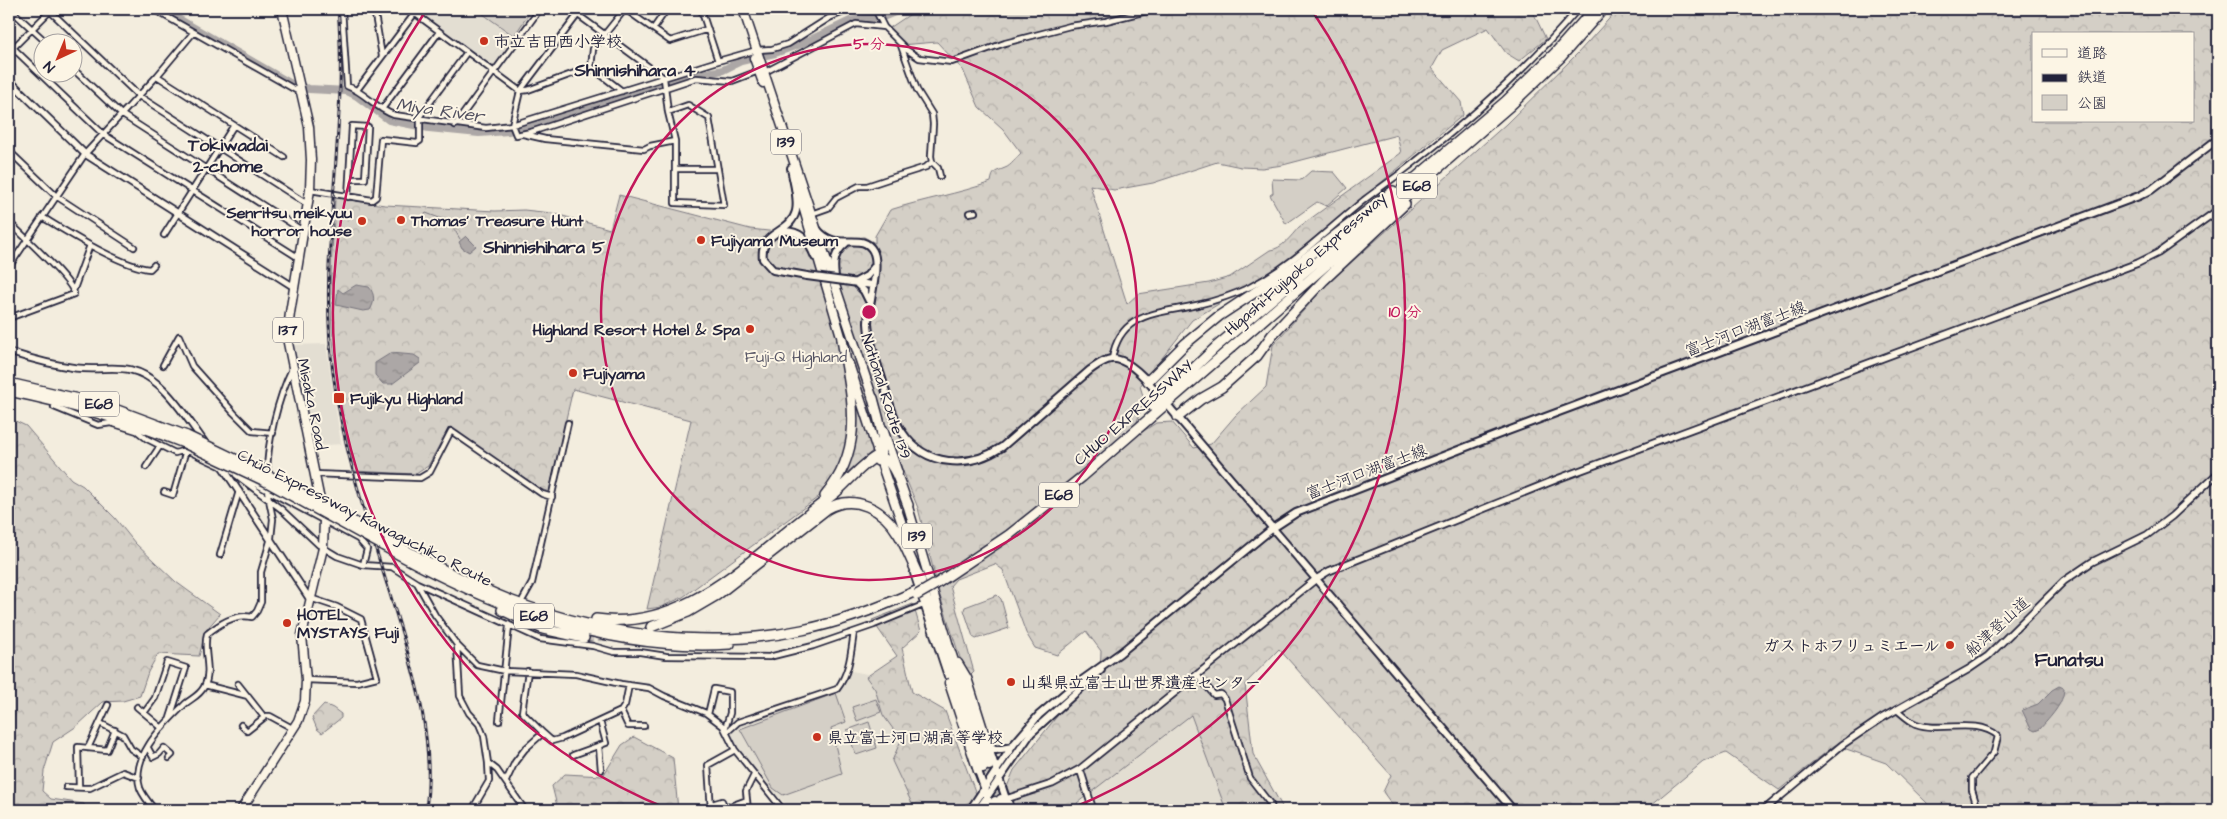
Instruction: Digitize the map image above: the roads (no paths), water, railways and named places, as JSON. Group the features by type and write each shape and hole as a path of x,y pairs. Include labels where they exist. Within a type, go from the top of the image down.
{"highway":[{"name":"Misaka Road","path":"282,9 301,88 311,149 310,190 287,338 324,520 323,548 302,635 306,701 298,721 292,728"},
{"name":"National Route 139","path":"738,9 755,52"},
{"name":"National Route 139","path":"743,9 755,52 812,216 908,505 945,647"},
{"name":"Higashi-Fujigoko Expressway","path":"1219,351 1522,86 1567,41 1594,9"},
{"name":"Higashi-Fujigoko Expressway","path":"1219,351 1460,149 1548,70 1603,9"},
{"name":"National Route 139","path":"761,70 880,458 987,769"},
{"path":"1178,417 1201,399 1222,387 1256,356 1272,335 1324,280 1422,188 1460,149"},
{"name":"E68","path":"1148,381 1185,344 1219,316 1302,261 1408,180 1419,176"},
{"path":"816,512 839,475 851,440 853,401 842,339"},
{"name":"CHUO EXPRESSWAY","path":"916,593 977,558 1052,500 1219,351"},
{"name":"Chūō Expressway Kawaguchiko Route","path":"9,383 104,406 186,443 381,540 513,601 559,615 626,631 734,638 779,634 822,626 873,610 916,593"},
{"name":"Chūō Expressway Kawaguchiko Route","path":"9,391 98,412 186,443"},
{"path":"873,398 883,438 880,458"},
{"path":"651,627 688,612 717,595 816,512 874,458 888,460 891,464 908,505"},
{"path":"513,601 606,621 633,620 662,613 714,589 816,512 834,504 854,502 868,506 890,522 898,533 908,558 921,581"},
{"name":"Chūō Expressway Kawaguchiko Route","path":"381,540 408,560 459,585 532,615 605,634 653,642 692,645 747,643 804,634 850,621 916,593"},
{"path":"408,560 446,583 530,623 555,633 584,638"},
{"path":"945,647 947,676 987,769"},
{"path":"945,647 967,678 988,745"},
{"name":"137","path":"241,810 292,728"},
{"path":"998,810 1001,800"},
{"path":"1001,800 1005,810"},
{"path":"1001,800 1010,810"}],"main road":[{"name":"富士河口湖富士線","path":"978,810 1023,744 1038,726 1120,653 1273,528 1311,506 2139,196 2151,190 2218,139"},
{"path":"791,168 797,207 793,219 780,231 769,237 765,243 763,255 765,262 773,270 872,285"},
{"path":"812,216 817,229 827,238 846,242 858,241 869,246 875,257 868,322 871,345 896,422 913,445 929,456 947,462 976,460 995,452 1090,370 1112,358 1126,364 1148,381 1156,391"},
{"path":"780,231 794,231 800,234 809,244 842,339"},
{"path":"843,308 833,263 836,252 846,242"},
{"path":"855,283 867,276 875,265"},
{"path":"855,283 864,291 869,302"},
{"path":"1170,408 1513,810"},
{"name":"富士河口湖富士線","path":"970,810 992,778 987,769 1012,747 1039,715 1071,688 1120,653"},
{"path":"992,810 984,789 988,745 996,750 1012,747"},
{"path":"987,769 985,776 1000,779"},
{"path":"987,769 1000,779 1001,800"},
{"path":"984,789 993,788 1002,793 1001,800"},
{"path":"987,796 997,794 1001,800"}],"street":[{"path":"10,9 35,32"},
{"path":"9,52 50,9 138,96 220,146 308,204"},
{"path":"153,9 193,33 301,88"},
{"path":"342,9 347,86 357,90 382,109 394,115 486,128 512,126 622,91 664,80 718,61 788,44 829,18 848,10 865,9 876,12 886,9"},
{"path":"374,9 382,56"},
{"path":"409,9 417,11 440,32 520,91 528,90 591,67"},
{"path":"455,125 540,9"},
{"path":"570,9 664,80 668,112 675,141 675,203 724,205 709,118 688,105 668,112"},
{"path":"582,9 520,91 512,126 514,134 644,149 675,141"},
{"path":"591,67 593,49 625,9 670,41 708,29"},
{"path":"653,29 667,9"},
{"path":"701,9 718,61"},
{"path":"876,12 883,25 900,43 919,58 952,62 1010,41 1070,26 1106,21 1156,9"},
{"path":"1112,358 1115,346 1124,330 1141,318 1222,299 1248,288 1292,260 1374,192 1451,133 1563,28 1578,9"},
{"path":"357,90 417,11"},
{"path":"522,134 700,78 732,81 800,55 850,26 856,24 883,25"},
{"path":"382,109 440,32"},
{"path":"9,267 85,154 157,76 193,33"},
{"path":"900,43 917,90 932,114 932,162 938,168 940,176"},
{"path":"13,48 103,134 299,258"},
{"path":"310,190 372,200 376,197 381,139 417,143 420,141 419,120 467,52"},
{"path":"591,67 622,91"},
{"path":"157,76 284,157"},
{"path":"82,77 121,114 303,231"},
{"path":"9,80 85,154 294,287"},
{"path":"164,234 234,125"},
{"path":"348,197 352,126 368,127 365,179 350,179"},
{"path":"9,151 56,196 134,247"},
{"path":"812,216 828,208 836,198 859,186 876,183 926,167 932,162"},
{"path":"675,169 718,168"},
{"path":"1374,192 1379,197"},
{"path":"1001,800 1052,784 1080,769 1316,579 1329,571 1560,478 2138,263 2158,253 2218,210"},
{"path":"42,217 90,245 142,268 150,269 154,265"},
{"path":"9,222 74,289"},
{"path":"9,318 74,294 74,289 90,245"},
{"path":"163,365 179,336 192,366 234,413 252,430 273,433"},
{"path":"9,352 41,362 77,368 125,368 145,375 168,394 223,467 310,598 337,607 361,619 377,676 356,682 306,680"},
{"path":"155,810 141,790 139,778 143,757 162,728 189,700 197,697 205,685 207,662 204,644 207,634 227,621 243,614 252,617 261,602 261,572 271,538 273,519 267,490 267,468 279,401 292,368"},
{"path":"54,407 98,425 111,423 137,431 175,453 186,443"},
{"path":"523,599 532,583 568,423"},
{"path":"314,474 420,478 430,472 451,431 542,494 552,497"},
{"path":"186,443 223,467 364,543 367,549 363,565"},
{"path":"164,492 173,495 186,443"},
{"path":"146,466 160,446"},
{"path":"233,472 281,509 319,545"},
{"name":"船津登山道","path":"1764,810 1842,746 1897,710 1988,656 2064,582 2092,562 2147,535 2172,516 2218,473"},
{"path":"220,555 239,491"},
{"path":"327,550 337,556 363,565 392,567 417,583 540,639 593,646 614,652 727,658 769,656 813,646 923,606"},
{"path":"908,558 947,676"},
{"path":"417,583 435,616 457,646 477,666 505,670 576,674 650,688 664,696 708,714 726,731 735,750 783,810"},
{"path":"517,630 518,623"},
{"path":"499,722 509,626"},
{"path":"726,731 738,722 837,689 850,664 854,632"},
{"path":"457,646 460,696 469,713 479,724 484,736 488,763 489,781 472,810"},
{"path":"144,713 155,698 167,662 186,668 170,719"},
{"path":"528,671 522,712 552,741 621,711 625,706 629,685"},
{"path":"1197,675 1214,696 1221,694 1225,699 1250,778 1272,810"},
{"path":"238,684 264,717"},
{"path":"205,685 248,696"},
{"path":"708,714 714,689 730,692 730,713 726,731"},
{"path":"88,748 108,705"},
{"path":"137,707 162,728"},
{"path":"1897,710 1909,720 1922,725 1985,729 1998,736 1994,752 1972,778 1972,790 1978,810"},
{"path":"621,711 628,726 644,726"},
{"path":"241,725 247,730 264,717 270,716 292,728"},
{"path":"573,755 606,743 600,720"},
{"path":"100,723 123,736 136,753 143,757"},
{"path":"79,787 78,747 107,750 115,730"},
{"path":"506,781 520,755 543,733"},
{"path":"599,746 601,770"},
{"path":"148,748 153,757 164,748 172,755 169,758"},
{"path":"711,810 708,765 735,750"},
{"path":"488,763 506,781 525,810"},
{"path":"1080,769 1093,810"},
{"path":"66,787 90,788 123,772 139,778"},
{"path":"748,810 746,790 754,775"},
{"path":"712,804 722,801 725,808 747,800"}],"water":[{"path":"466,236 476,246 469,252 462,248 459,242"},
{"path":"356,285 369,287 371,290 374,298 370,310 363,311 336,305 338,289 343,293"},
{"path":"391,353 414,355 420,359 420,363 392,384 383,384 375,375 375,363"},
{"path":"2059,686 2064,688 2062,699 2056,710 2040,729 2035,731 2031,729 2022,710 2038,704 2052,690"}],"waterway":[{"name":"Miya River","path":"161,9 293,85 309,89 347,91 357,96 389,120 429,128 479,133 509,131 650,89 676,79 723,70 741,61 775,53 806,42 850,21 885,16 902,9"},
{"path":"420,220 426,213 450,222 460,239"}],"tunnel":[{"path":"584,638 612,636"},
{"path":"989,766 1001,799"},
{"path":"983,768 995,801"}],"railway":[{"path":"338,9 340,100 330,236 329,282 329,327 333,373 349,457 414,674 420,700 428,754 426,810"}],"place":[{"name":"市立吉田西小学校","path":"484,41"},
{"name":"Thomas’ Treasure Hunt","path":"401,220"},
{"name":"Senritsu meikyuu horror house","path":"362,221"},
{"name":"Fujiyama Museum","path":"701,240"},
{"name":"Highland Resort Hotel & Spa","path":"750,329"},
{"name":"Fujiyama","path":"573,373"},
{"name":"Fujikyu Highland","path":"339,398"},
{"name":"HOTEL MYSTAYS Fuji","path":"287,623"},
{"name":"ガストホフリュミエール","path":"1950,645"},
{"name":"山梨県立富士山世界遺産センター","path":"1011,682"},
{"name":"県立富士河口湖高等学校","path":"817,737"}],"district":[{"name":"Shinnishihara 4","path":"635,70"},
{"name":"Tokiwadai 2-chome","path":"228,155"},
{"name":"Shinnishihara 5","path":"544,247"},
{"name":"Funatsu","path":"2069,659"}],"park label":[{"name":"Fuji-Q Highland","path":"796,356"}]}
